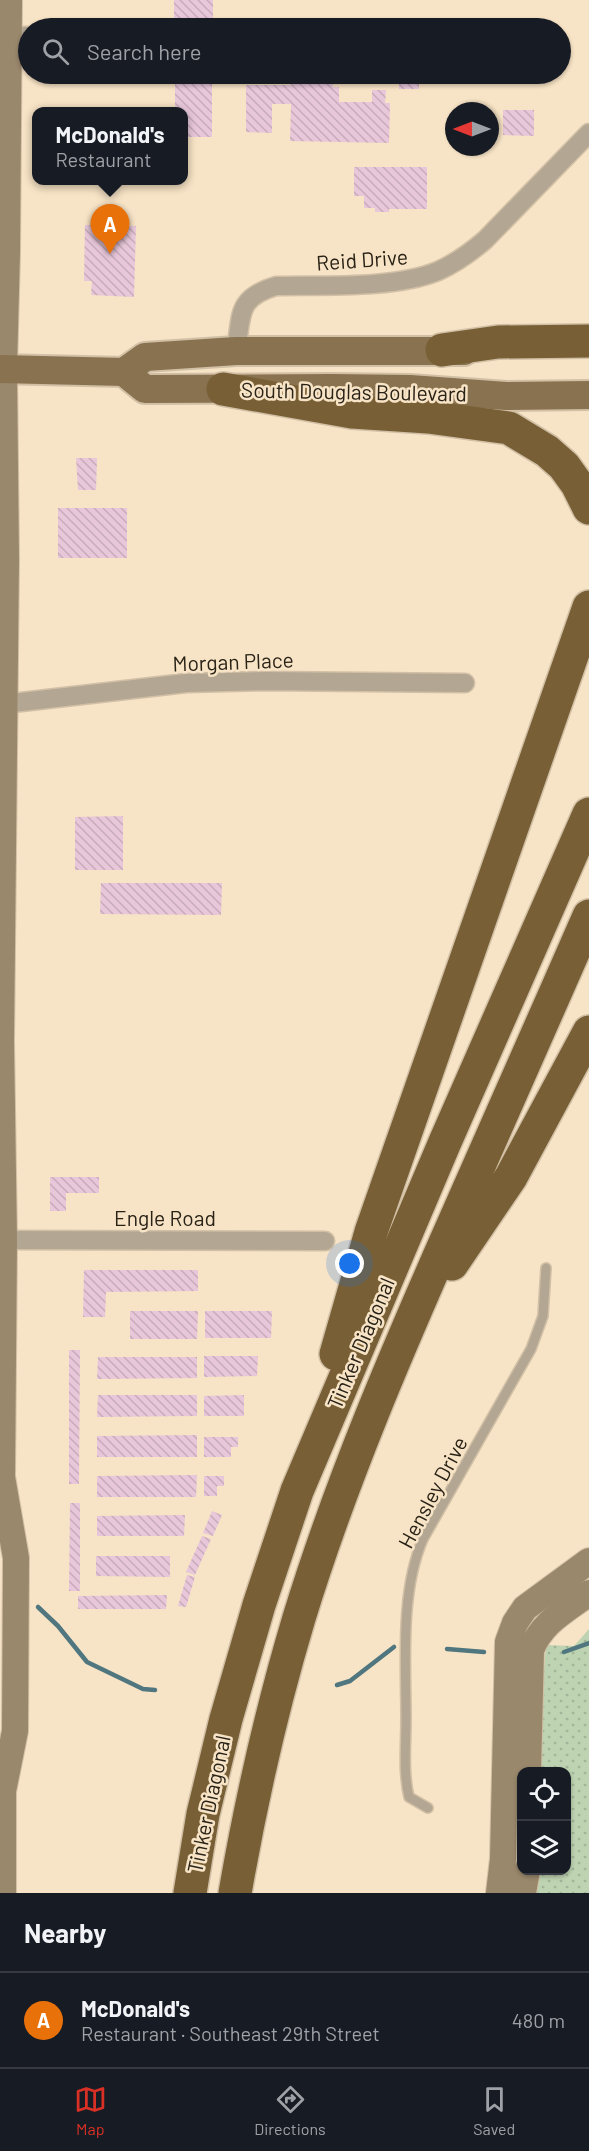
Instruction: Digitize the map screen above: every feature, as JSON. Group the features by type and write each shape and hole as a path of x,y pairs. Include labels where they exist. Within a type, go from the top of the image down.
{"highway":[{"path":"442,350 498,342 589,341"},
{"path":"223,389 351,412 428,417 509,428 547,451 564,466 577,484 589,508"},
{"path":"297,1491 371,1232 589,607"},
{"name":"Tinker Diagonal","path":"190,1893 203,1814 226,1719 259,1605 297,1491 445,1142 589,814"},
{"name":"Tinker Diagonal","path":"235,1893 249,1815 299,1618 337,1505 404,1335 589,916"},
{"path":"404,1335 511,1177 589,1032"}],"main road":[{"path":"9,0 18,32"},
{"path":"3,1893 2,1783 15,1731 16,1558 1,1485 4,1240 1,1042 2,809 6,549 2,369 7,252 4,105 18,41"},
{"name":"South Douglas Boulevard","path":"589,352 236,351 145,357 124,372 145,389 354,388 410,389 506,396 589,394"},
{"path":"2,369 124,372"},
{"path":"520,1767 508,1642 515,1623 525,1608 589,1561"},
{"path":"520,1767 531,1650 537,1635 546,1624 589,1593"},
{"path":"500,1893 503,1860 517,1785"},
{"path":"523,1893 526,1875"}],"street":[{"name":"Reid Drive","path":"236,351 246,301 262,290 276,286 399,281 437,271 469,254 589,133"},
{"name":"Morgan Place","path":"4,704 186,683 266,681 465,683"},
{"name":"Engle Road","path":"4,1240 325,1241"}],"lane":[{"name":"Hensley Drive","path":"428,1808 409,1797 406,1776 406,1653 413,1569 423,1539 531,1349 543,1316 546,1268"}],"green space":[{"path":"589,1629 589,1893 535,1893 537,1875 571,1875 571,1767 541,1767 542,1695 546,1645 574,1646"}],"building":[{"path":"174,0 213,0 213,18 174,18"},
{"path":"175,84 212,84 212,137 188,137 188,107 175,107"},
{"path":"333,84 333,87 339,87 339,102 372,102 372,90 386,90 385,103 390,103 389,143 290,141 291,104 272,104 272,133 246,132 246,85"},
{"path":"399,84 419,84 419,89 399,89"},
{"path":"503,110 534,110 534,136 503,135"},
{"path":"354,167 427,167 427,209 389,209 389,212 375,212 375,208 364,208 364,196 354,196"},
{"path":"85,225 136,226 134,297 91,295 92,281 84,281"},
{"path":"76,458 97,458 96,490 78,490"},
{"path":"58,508 127,508 127,558 58,558"},
{"path":"123,816 123,870 75,870 75,817"},
{"path":"101,883 222,883 221,915 100,914"},
{"path":"50,1177 99,1177 99,1193 66,1193 66,1211 50,1211"},
{"path":"84,1270 198,1270 198,1291 106,1292 105,1317 83,1317"},
{"path":"130,1311 198,1311 197,1339 130,1339"},
{"path":"205,1311 272,1311 271,1338 205,1338"},
{"path":"69,1350 80,1350 79,1484 69,1484"},
{"path":"204,1356 258,1356 257,1376 204,1377"},
{"path":"98,1357 197,1357 197,1378 97,1379"},
{"path":"98,1395 197,1395 197,1416 97,1417"},
{"path":"244,1395 244,1416 204,1416 204,1396"},
{"path":"197,1435 197,1457 97,1457 97,1436"},
{"path":"204,1437 238,1437 238,1447 231,1447 231,1457 204,1457"},
{"path":"197,1475 196,1497 97,1497 97,1476"},
{"path":"204,1476 224,1476 224,1486 217,1486 217,1496 204,1496"},
{"path":"70,1503 80,1503 80,1591 69,1591"},
{"path":"212,1511 222,1515 213,1536 203,1533"},
{"path":"185,1515 184,1536 97,1536 97,1516"},
{"path":"202,1536 211,1539 195,1575 186,1572"},
{"path":"96,1556 170,1556 170,1577 96,1576"},
{"path":"187,1575 195,1577 186,1607 178,1606"},
{"path":"167,1595 166,1609 78,1609 78,1596"}],"waterway":[{"path":"38,1607 58,1626 87,1662 143,1689 155,1690"},
{"path":"564,1652 589,1643"},
{"path":"337,1685 350,1681 394,1647"},
{"path":"447,1649 484,1652"}],"place":[{"name":"McDonald's","path":"110,254"}]}
